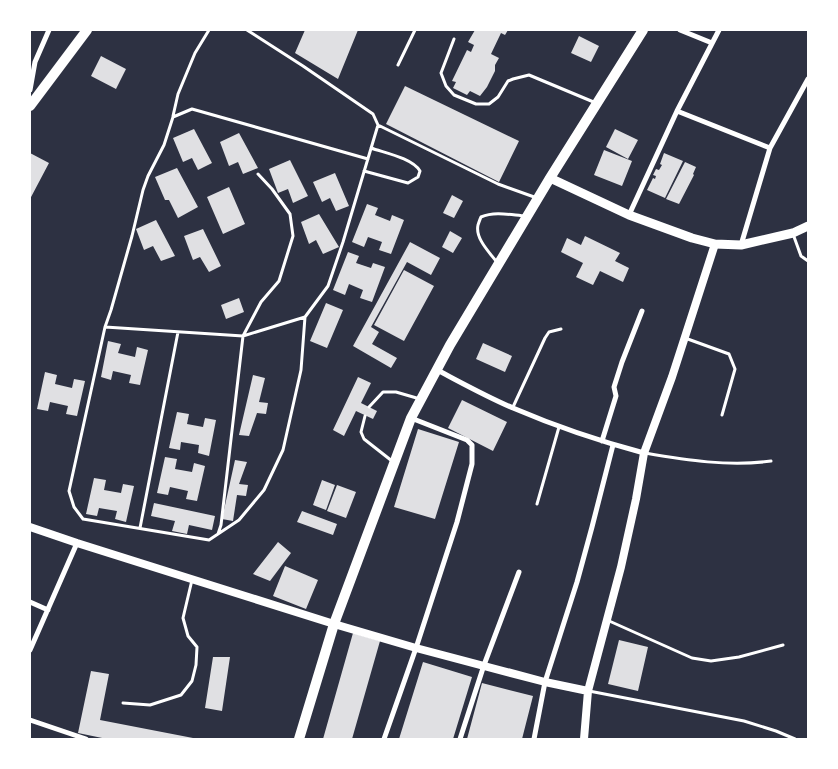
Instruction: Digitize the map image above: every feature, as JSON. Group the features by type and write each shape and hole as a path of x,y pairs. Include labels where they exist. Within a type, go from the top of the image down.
{"main road":[{"path":"30,106 88,30"},
{"path":"299,739 334,624 411,418 450,345 537,198 640,31"},
{"path":"550,178 629,215 692,238 715,244 741,245 793,233 808,226"}],"street":[{"path":"30,90 32,61 49,30"},
{"path":"680,30 712,43"},
{"path":"629,215 677,110 719,30"},
{"path":"741,245 770,148 808,79"},
{"path":"677,110 770,148"},
{"path":"584,739 588,690 621,567 644,453 672,377 715,244"},
{"path":"602,441 616,396 614,387 642,311"},
{"path":"437,370 486,396 559,427 644,453"},
{"path":"384,739 457,522 472,464 472,445 467,440 411,418"},
{"path":"534,739 545,682 577,582 613,445"},
{"path":"30,527 192,580 416,648 545,682 588,690"},
{"path":"30,650 77,543"},
{"path":"460,739 484,665 519,572"},
{"path":"30,602 48,610"},
{"path":"30,720 86,739"}],"lane":[{"path":"209,30 195,53 178,94 164,145 143,190 132,236 105,327 69,491 74,507 84,519 209,540 239,520 264,490 283,450 300,370 305,316 328,286 378,125"},
{"path":"247,30 373,114 378,125 498,184 537,198"},
{"path":"398,65 415,30"},
{"path":"454,39 441,73 446,86 454,95 476,104 489,104 498,97 508,81 529,74 596,104"},
{"path":"173,117 192,109 368,159"},
{"path":"364,170 408,183 418,177 420,171 411,161 371,148"},
{"path":"218,534 221,525 243,336 261,302 279,280 293,236 290,214 272,189 258,174"},
{"path":"498,264 482,242 478,233 481,217 496,213 527,216"},
{"path":"793,233 801,256 808,261"},
{"path":"105,327 243,336 305,316"},
{"path":"512,408 545,338 549,332 560,329"},
{"path":"140,528 178,332"},
{"path":"684,338 729,354 735,369 722,415"},
{"path":"369,407 383,392 396,392 421,400"},
{"path":"365,416 361,432 364,439 394,462"},
{"path":"537,504 559,427"},
{"path":"644,453 678,459 734,464 755,464 771,461"},
{"path":"123,703 150,705 181,695 192,681 196,665 196,647 188,636 183,618 192,580"},
{"path":"607,620 692,658 711,661 739,657 782,645"},
{"path":"588,690 744,721 776,730 795,739"}],"building":[{"path":"305,30 358,30 338,79 295,53"},
{"path":"475,30 508,30 505,35 501,33 491,54 499,58 487,87 480,96 470,91 467,95 453,88 456,82 452,81 467,50 471,52 474,45 468,42"},
{"path":"579,36 599,46 591,62 571,53"},
{"path":"101,56 126,69 116,89 91,76"},
{"path":"405,86 519,141 499,182 386,124"},
{"path":"194,129 212,163 198,170 192,158 183,162 173,138"},
{"path":"615,129 638,140 628,159 606,147"},
{"path":"239,133 258,168 243,174 238,162 229,166 220,142"},
{"path":"604,150 632,161 622,186 594,175"},
{"path":"30,153 49,163 30,199"},
{"path":"664,153 683,161 665,198 647,190 653,178 655,179 656,176 653,175 656,169 659,170 662,165 660,164"},
{"path":"290,160 308,196 293,203 288,189 278,193 269,169"},
{"path":"685,162 696,167 694,175 679,204 666,199"},
{"path":"177,168 198,207 178,218 169,200 165,200 155,177"},
{"path":"335,173 349,206 336,211 330,198 322,202 313,182"},
{"path":"229,187 245,224 223,234 207,197"},
{"path":"452,195 463,201 454,218 443,213"},
{"path":"367,204 378,208 375,215 390,221 392,215 404,220 391,254 379,250 382,242 368,237 364,247 352,242"},
{"path":"319,214 339,247 323,254 316,240 309,244 301,222"},
{"path":"156,220 175,256 161,261 153,246 144,250 136,229"},
{"path":"203,229 221,266 209,272 200,257 193,260 184,236"},
{"path":"450,231 462,238 453,253 442,247"},
{"path":"585,236 620,253 615,261 629,268 623,282 600,271 593,285 576,277 583,263 561,252 567,238 581,245"},
{"path":"410,242 440,258 431,275 407,262 371,327 379,332 372,344 397,358 391,368 353,346"},
{"path":"348,252 359,256 356,263 371,268 373,263 385,267 372,302 360,298 363,290 349,284 345,295 333,290"},
{"path":"404,270 434,286 404,341 374,325"},
{"path":"239,298 244,312 226,319 221,305"},
{"path":"326,303 343,310 327,348 310,341"},
{"path":"108,341 121,344 118,353 135,357 137,347 148,350 140,385 129,383 131,375 113,371 111,380 101,377"},
{"path":"483,343 512,356 505,372 476,359"},
{"path":"45,372 57,375 55,384 72,388 74,379 85,381 77,416 66,414 68,406 50,402 48,411 37,409"},
{"path":"253,375 265,378 259,402 268,403 266,414 257,413 249,436 239,435"},
{"path":"358,377 371,383 361,403 377,411 373,419 356,411 344,436 333,430"},
{"path":"462,400 507,422 493,451 448,428"},
{"path":"177,412 189,414 187,424 203,427 205,418 216,420 209,456 198,453 199,445 181,442 180,450 169,448"},
{"path":"418,429 459,442 435,519 394,507"},
{"path":"165,457 177,459 175,469 192,472 194,463 205,466 197,501 186,499 188,491 170,487 168,495 157,493"},
{"path":"235,460 247,462 239,484 248,485 246,496 237,495 233,521 222,519"},
{"path":"94,478 106,480 104,490 121,493 123,484 134,486 126,522 115,519 117,511 99,508 97,516 86,514"},
{"path":"322,480 335,485 326,510 313,505"},
{"path":"337,485 356,492 346,518 327,511"},
{"path":"154,503 215,516 212,530 189,525 187,534 172,531 175,521 151,516"},
{"path":"302,511 337,524 333,535 297,522"},
{"path":"278,542 291,553 270,581 253,574"},
{"path":"285,566 318,580 306,609 273,596"},
{"path":"353,633 380,641 352,739 323,739"},
{"path":"619,640 648,647 638,691 608,684"},
{"path":"213,657 230,657 222,711 205,708"},
{"path":"423,662 472,677 453,739 399,739"},
{"path":"91,671 109,674 100,720 193,738 107,739 78,733"},
{"path":"482,683 533,696 522,739 467,739"}]}
